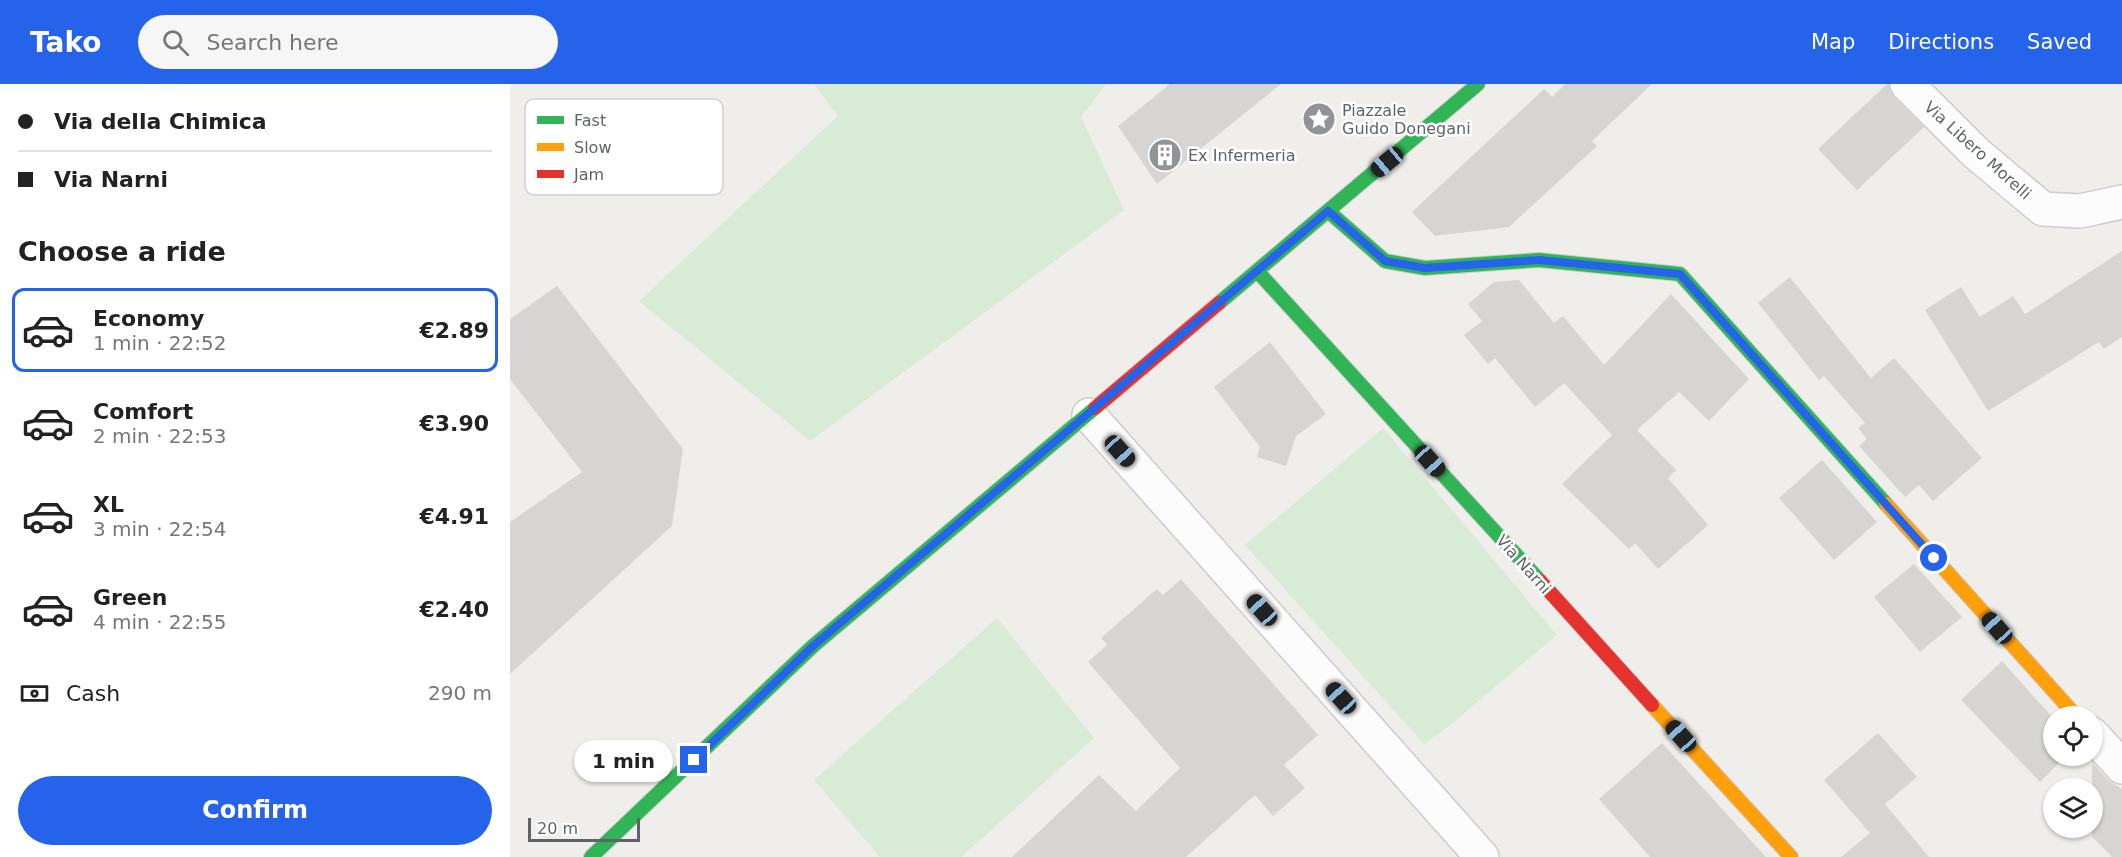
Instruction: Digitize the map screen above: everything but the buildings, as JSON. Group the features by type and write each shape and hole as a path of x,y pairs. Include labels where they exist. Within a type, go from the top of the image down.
{"street":[{"path":"591,857 813,646 1089,416 1478,84"},
{"name":"Via Libero Morelli","path":"1907,84 1976,153 2043,209 2080,211 2122,202"},
{"path":"1328,211 1385,261 1395,263 1425,268 1539,260 1680,274 2067,706"},
{"name":"Via Narni","path":"1257,272 1791,857"},
{"path":"1089,416 1482,857"},
{"path":"2103,746 2122,767"}],"green space":[{"path":"814,84 1106,84 1081,117 1124,210 810,441 639,301 838,116"},
{"path":"1383,428 1557,635 1449,726 1424,744 1245,545"},
{"path":"997,618 1094,738 961,857 880,857 814,780"}],"traffic: fast":[{"path":"1219,303 1478,84"},
{"path":"1328,211 1385,261 1425,268 1539,260 1680,274 1886,504"},
{"path":"1257,271 1540,581"},
{"path":"591,857 813,646 1095,408"}],"traffic: slow":[{"path":"1886,504 2067,706"},
{"path":"1652,705 1791,857"}],"traffic: jam":[{"path":"1095,408 1219,303"},
{"path":"1540,581 1652,705"}],"place":[{"name":"Piazzale Guido Donegani","path":"1319,119"},
{"name":"Ex Infermeria","path":"1165,155"}],"route":[{"path":"694,760 813,646 1089,416 1328,211 1385,261 1425,268 1539,260 1680,274 1934,558"}]}
